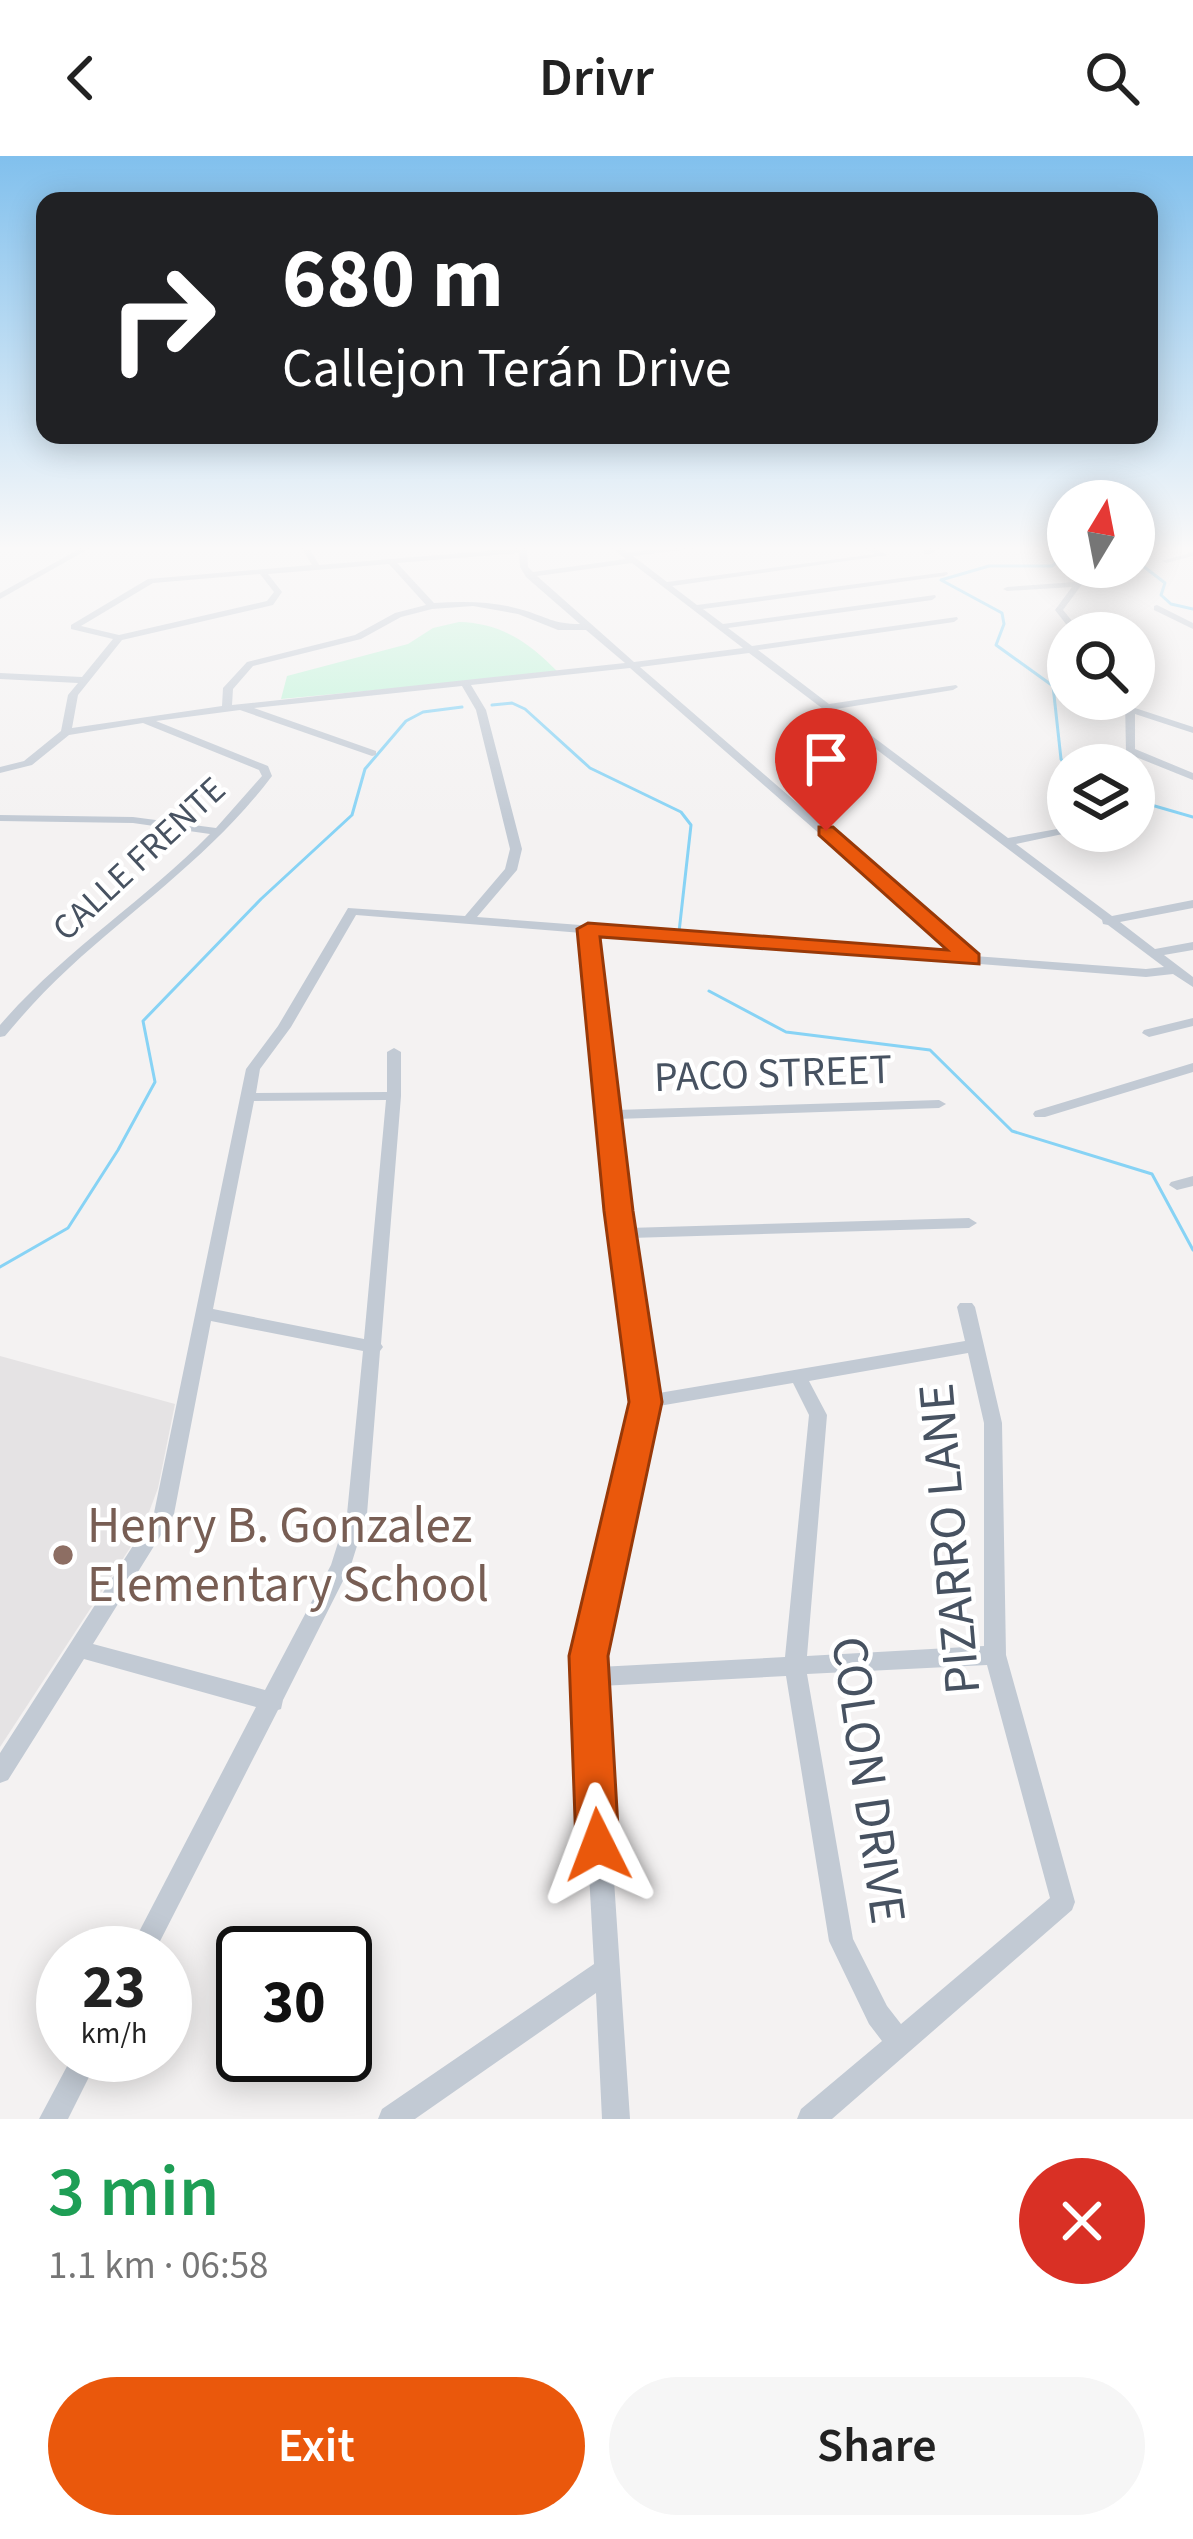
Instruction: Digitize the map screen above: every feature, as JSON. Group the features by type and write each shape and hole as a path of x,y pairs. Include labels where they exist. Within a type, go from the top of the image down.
{"street":[{"path":"66,732 73,695 118,639"},
{"path":"232,706 228,688 250,664 349,639"},
{"path":"602,639 970,959"},
{"path":"735,639 1193,983"},
{"path":"0,770 28,763 66,732 142,719 637,667 794,639"},
{"path":"746,647 809,639"},
{"path":"0,676 83,680"},
{"path":"466,685 482,710 517,849 511,870 469,919"},
{"path":"829,707 953,687"},
{"path":"232,706 372,753"},
{"path":"1155,715 1193,730"},
{"name":"CALLE FRENTE","path":"0,1033 35,995 219,832 268,771 142,719"},
{"path":"1130,720 1130,751 1193,777"},
{"path":"0,818 133,820 219,832"},
{"path":"1007,842 1047,834"},
{"path":"1107,920 1193,904"},
{"path":"0,1773 164,1514 253,1069 284,1027 352,910 1146,973 1175,970"},
{"path":"588,929 621,1233 645,1402 588,1656 616,2119"},
{"path":"1152,953 1193,946"},
{"path":"1149,1033 1193,1022"},
{"path":"155,1926 341,1565 357,1514 374,1347 394,1052"},
{"path":"1040,1114 1193,1067"},
{"path":"247,1097 394,1096"},
{"name":"PACO STREET","path":"609,1115 939,1104"},
{"path":"621,1233 969,1223"},
{"name":"PIZARRO LANE","path":"900,2044 1063,1902 995,1655 993,1424 966,1307"},
{"path":"207,1314 374,1347"},
{"path":"645,1402 975,1346"},
{"name":"COLON DRIVE","path":"798,1376 818,1415 795,1666 841,1941 878,2015 900,2044"},
{"path":"80,1649 273,1702"},
{"path":"590,1677 995,1655"},
{"path":"392,2119 604,1972"},
{"path":"811,2119 900,2044"},
{"path":"53,2119 73,2082"}],"shaded area":[{"name":"Henry B. Gonzalez Elementary School","path":"0,1356 175,1404 158,1488 143,1528 0,1747"}],"green space":[{"path":"416,639 516,639 559,673 281,699 287,676"}],"waterway":[{"path":"998,639 996,645 1053,686 1059,744"},
{"path":"492,705 512,703 525,709 590,768 681,812 691,825 679,932"},
{"path":"0,1267 68,1228 118,1150 155,1082 143,1021 261,899 352,815 365,769 406,721 423,712 462,707"},
{"path":"1155,806 1193,817"},
{"path":"709,991 786,1032 930,1050 1012,1131 1152,1174 1193,1250"}],"place":[{"name":"Henry B. Gonzalez Elementary School","path":"63,1555"}],"route":[{"path":"598,1845 588,1656 645,1402 618,1211 588,929 970,959 826,831"}]}
